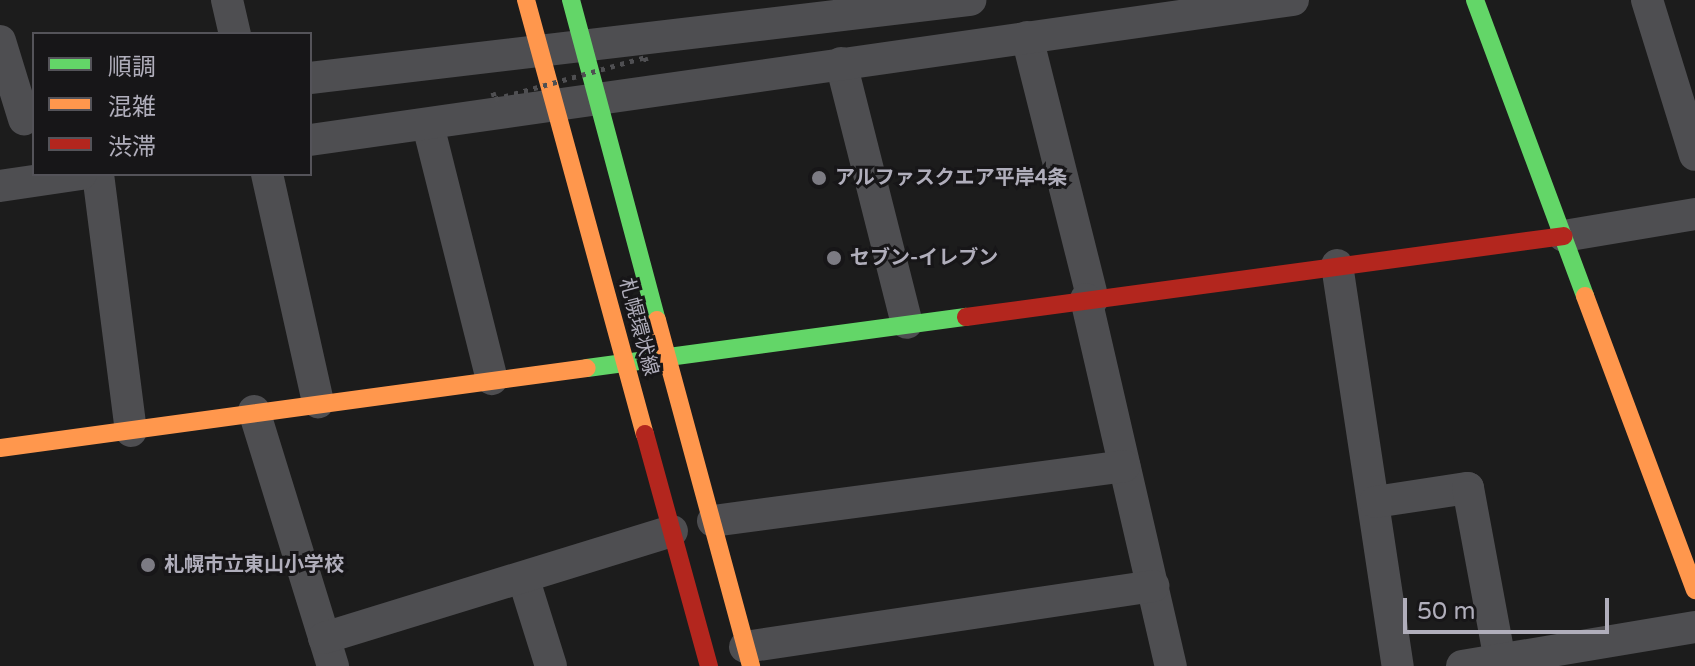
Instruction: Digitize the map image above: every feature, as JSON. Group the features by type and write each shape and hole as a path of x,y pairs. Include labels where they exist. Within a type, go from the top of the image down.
{"street":[{"path":"227,0 235,32"},
{"name":"札幌環状線","path":"526,0 709,666"},
{"name":"札幌環状線","path":"571,0 748,656"},
{"path":"312,78 513,50 541,52 921,3 970,0"},
{"path":"312,140 1293,0"},
{"path":"1475,0 1695,590"},
{"path":"1647,0 1695,155"},
{"path":"921,3 931,50"},
{"path":"1027,37 1090,299 1124,466 1171,666"},
{"path":"0,41 19,119"},
{"path":"841,63 907,323"},
{"path":"428,125 492,379"},
{"path":"0,186 68,176"},
{"path":"98,176 131,431"},
{"path":"267,176 318,402"},
{"path":"0,448 666,354 1564,236 1695,214"},
{"path":"1337,265 1398,666"},
{"path":"254,411 329,652 524,580 672,531"},
{"path":"713,521 1124,466"},
{"path":"1375,502 1468,488 1500,660"},
{"path":"524,580 551,666"},
{"path":"748,656 1153,586"},
{"path":"1462,666 1695,627"}],"path":[{"path":"493,92 495,99 645,57 647,64"}],"traffic: fast":[{"path":"571,0 657,320"},
{"path":"1475,0 1585,296"},
{"path":"587,368 966,317"}],"traffic: slow":[{"path":"526,0 645,434"},
{"path":"1585,296 1695,590"},
{"path":"657,320 751,666"},
{"path":"0,448 587,368"}],"traffic: jam":[{"path":"966,317 1564,236"},
{"path":"645,434 709,666"}],"place":[{"name":"アルファスクエア平岸4条","path":"819,178"},
{"name":"セブン-イレブン","path":"834,258"},
{"name":"札幌市立東山小学校","path":"148,565"}]}
